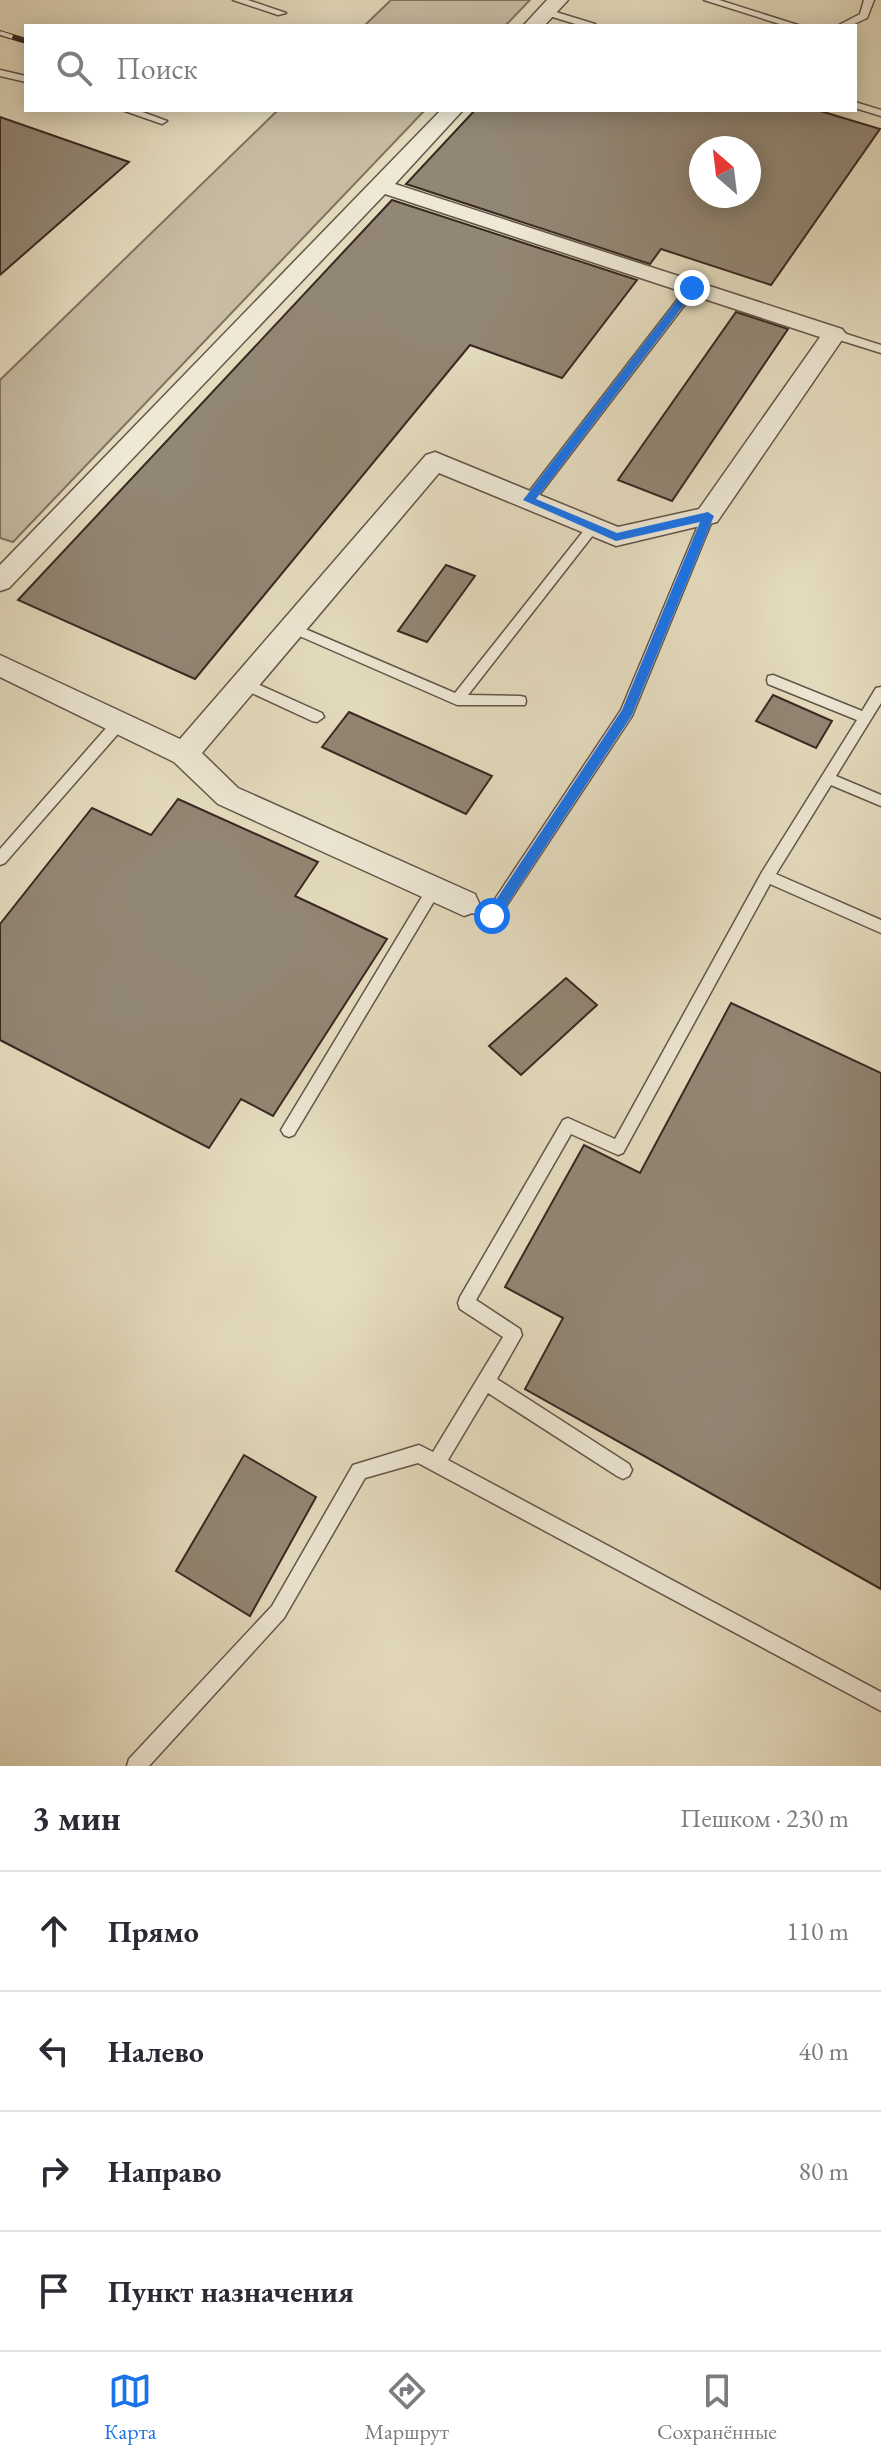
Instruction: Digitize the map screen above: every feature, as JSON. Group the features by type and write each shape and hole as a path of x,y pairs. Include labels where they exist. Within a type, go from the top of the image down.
{"street":[{"path":"0,581 451,112"},
{"path":"184,754 435,461 616,537 708,516 834,334 381,186"},
{"path":"0,665 184,754 228,796 464,903"}],"lane":[{"path":"238,0 281,13"},
{"path":"709,0 789,24"},
{"path":"846,24 864,16 869,0"},
{"path":"546,13 585,24"},
{"path":"0,73 24,79"},
{"path":"857,106 881,113"},
{"path":"133,112 162,121"},
{"path":"529,500 692,288"},
{"path":"834,334 881,349"},
{"path":"464,903 492,916 627,712 708,516"},
{"path":"457,700 593,527"},
{"path":"292,628 457,700 520,701"},
{"path":"773,680 865,718"},
{"path":"244,683 317,717"},
{"path":"436,1463 514,1335 466,1303 568,1125 618,1148 767,876 881,692"},
{"path":"0,859 119,723"},
{"path":"828,778 881,801"},
{"path":"767,876 881,927"},
{"path":"289,1130 434,889"},
{"path":"485,1381 623,1470"},
{"path":"136,1766 278,1612 359,1471 419,1454 881,1702"}],"shaded area":[{"path":"391,0 530,0 507,24 366,24"},
{"path":"276,112 423,112 13,542 0,538 0,380"}],"building":[{"path":"473,112 824,112 880,129 771,285 661,249 650,264 406,184"},
{"path":"0,117 129,162 0,275"},
{"path":"392,200 637,280 562,378 470,345 195,679 18,600"},
{"path":"736,312 788,329 672,501 618,480"},
{"path":"446,565 475,576 427,642 398,631"},
{"path":"773,695 832,721 816,748 756,721"},
{"path":"349,712 492,776 466,814 322,747"},
{"path":"178,799 318,862 295,896 387,939 273,1116 241,1099 209,1148 0,1040 0,924 92,808 151,835"},
{"path":"566,978 597,1005 521,1075 489,1046"},
{"path":"731,1003 881,1073 881,1589 525,1389 563,1318 505,1287 584,1145 640,1173"},
{"path":"244,1455 316,1497 250,1616 176,1571"}],"railway":[{"path":"0,33 24,40"}],"route":[{"path":"492,916 627,712 708,516 616,537 529,500 692,288"}]}
